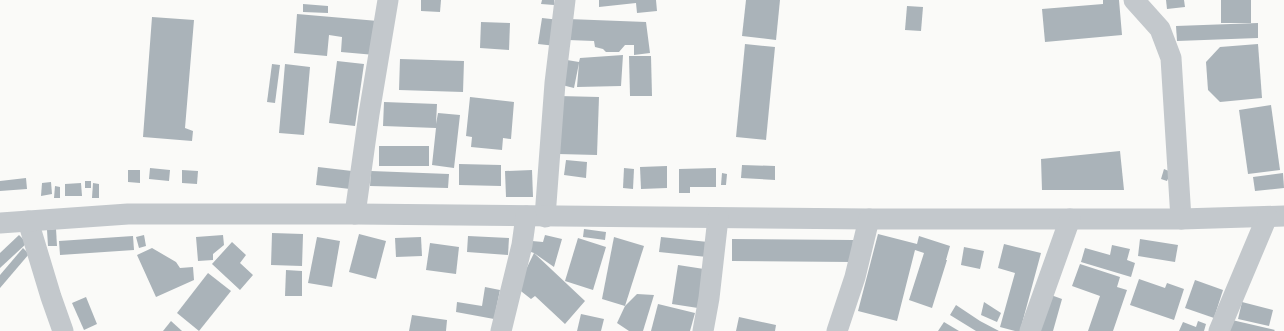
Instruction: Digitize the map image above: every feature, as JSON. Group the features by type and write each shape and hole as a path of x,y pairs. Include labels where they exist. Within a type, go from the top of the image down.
{"street":[{"path":"355,214 369,114 388,0"},
{"path":"502,331 522,245 536,216 565,0"},
{"path":"1134,0 1160,29 1171,58 1181,219"},
{"path":"0,223 128,214 355,214 869,219 1181,219 1276,217 1219,331"},
{"path":"704,331 718,218"},
{"path":"837,331 855,277 869,219"},
{"path":"1030,331 1070,219"},
{"path":"28,221 63,331"}],"building":[{"path":"421,0 441,0 440,12 421,11"},
{"path":"542,0 554,0 554,5 541,4"},
{"path":"599,0 656,0 657,11 637,13 636,3 599,7"},
{"path":"746,0 780,0 776,40 742,36"},
{"path":"1103,0 1119,0 1122,35 1045,42 1042,9 1103,4"},
{"path":"1166,0 1184,0 1185,7 1167,9"},
{"path":"1221,0 1251,0 1251,23 1221,23"},
{"path":"303,4 328,6 328,13 303,12"},
{"path":"907,6 923,7 921,31 905,30"},
{"path":"297,14 378,21 375,55 341,52 342,37 329,35 327,56 294,53"},
{"path":"152,17 194,20 185,128 193,131 192,141 143,137"},
{"path":"542,18 560,20 556,46 538,44"},
{"path":"568,19 646,22 650,53 634,55 634,45 625,45 619,52 606,52 603,49 595,47 594,41 568,40"},
{"path":"481,22 510,23 509,50 480,48"},
{"path":"1258,23 1258,38 1177,41 1176,26"},
{"path":"745,44 775,47 766,140 736,137"},
{"path":"1258,44 1262,98 1220,102 1208,90 1206,62 1220,47"},
{"path":"623,55 621,86 577,87 579,63 574,88 562,85 567,60 579,62 580,58"},
{"path":"629,56 651,56 652,96 630,96"},
{"path":"400,59 464,61 463,92 399,90"},
{"path":"337,61 364,64 355,126 329,123"},
{"path":"272,64 280,65 275,103 267,102"},
{"path":"285,64 310,67 304,135 279,133"},
{"path":"559,96 599,97 597,155 558,154"},
{"path":"470,97 514,102 511,139 503,138 502,150 471,147 472,137 466,136"},
{"path":"384,102 437,104 436,124 438,113 460,115 454,168 432,165 436,128 383,126"},
{"path":"1271,105 1280,170 1248,174 1239,110"},
{"path":"379,146 429,146 429,166 379,166"},
{"path":"1120,151 1124,190 1042,190 1041,159"},
{"path":"566,160 587,162 586,178 564,175"},
{"path":"459,164 501,165 501,186 459,185"},
{"path":"742,165 775,166 775,180 741,178"},
{"path":"667,166 667,188 641,189 640,167"},
{"path":"318,167 352,171 350,189 316,185"},
{"path":"150,168 170,170 169,181 149,179"},
{"path":"624,168 634,169 633,189 623,188"},
{"path":"716,168 716,187 690,187 690,193 679,193 679,169"},
{"path":"1164,169 1171,172 1167,181 1161,179"},
{"path":"128,170 140,170 140,183 128,182"},
{"path":"182,170 198,171 197,184 182,183"},
{"path":"532,170 533,197 506,197 505,171"},
{"path":"371,171 449,174 448,188 370,186"},
{"path":"722,173 727,174 726,185 721,185"},
{"path":"1283,173 1284,188 1255,191 1253,177"},
{"path":"26,178 27,189 0,191 0,181"},
{"path":"85,181 91,181 91,188 85,188"},
{"path":"51,182 52,194 41,196 42,183"},
{"path":"81,183 82,196 65,196 65,184"},
{"path":"93,183 99,184 99,198 92,198"},
{"path":"55,186 60,187 60,198 54,198"},
{"path":"56,229 57,246 48,246 47,230"},
{"path":"584,229 606,232 605,240 583,237"},
{"path":"272,233 303,234 302,266 271,265"},
{"path":"359,234 386,241 376,279 349,272"},
{"path":"878,234 917,244 919,236 950,246 932,308 909,300 924,253 915,250 897,321 858,311"},
{"path":"19,235 27,243 0,268 0,253"},
{"path":"144,235 146,246 139,248 136,237"},
{"path":"223,235 224,245 213,254 213,260 198,261 196,237"},
{"path":"545,235 562,239 554,267 534,253 528,251 532,241 543,242"},
{"path":"133,236 134,250 60,255 59,241"},
{"path":"468,236 509,238 508,255 467,252"},
{"path":"317,237 340,241 332,287 308,283"},
{"path":"421,237 422,256 396,257 395,238"},
{"path":"614,237 644,246 625,306 602,299"},
{"path":"661,237 708,242 707,257 659,252"},
{"path":"578,238 606,247 593,290 565,281"},
{"path":"732,239 853,240 852,262 732,261"},
{"path":"1140,239 1178,245 1175,262 1138,256"},
{"path":"232,242 246,255 240,263 253,275 240,290 212,264"},
{"path":"430,243 459,247 456,274 426,270"},
{"path":"1004,244 1041,253 1020,331 1000,327 1015,273 998,268"},
{"path":"1112,245 1130,249 1127,260 1135,263 1131,277 1081,262 1085,248 1110,255"},
{"path":"964,247 984,251 980,269 961,265"},
{"path":"23,248 29,254 0,288 0,275"},
{"path":"152,248 176,262 180,268 193,267 194,280 156,297 137,255"},
{"path":"534,253 585,301 565,324 535,296 531,299 517,288"},
{"path":"1080,264 1120,277 1117,287 1127,290 1113,331 1088,331 1100,296 1072,286"},
{"path":"678,265 704,269 698,308 672,304"},
{"path":"286,270 302,271 302,296 285,296"},
{"path":"208,273 231,291 199,331 177,313"},
{"path":"1139,279 1165,288 1167,283 1184,289 1174,320 1130,305"},
{"path":"1195,280 1223,290 1214,318 1185,308"},
{"path":"485,287 500,290 494,319 456,312 457,302 482,306"},
{"path":"637,294 654,295 643,331 629,331 617,323 625,306"},
{"path":"1051,295 1062,299 1053,331 1040,331"},
{"path":"86,297 97,324 84,330 72,303"},
{"path":"984,302 1001,313 997,322 981,315"},
{"path":"1242,302 1273,310 1269,326 1238,319"},
{"path":"658,304 695,313 690,331 651,331"},
{"path":"956,305 980,321 999,331 976,331 950,315"},
{"path":"581,314 604,319 601,331 577,331"},
{"path":"412,315 447,320 446,331 409,331"},
{"path":"739,317 776,325 775,331 736,331"},
{"path":"1232,320 1275,330 1229,331"},
{"path":"171,321 182,331 163,331"},
{"path":"1198,321 1206,324 1204,331 1179,331 1183,322 1196,327"},
{"path":"944,322 959,331 938,331"}]}
